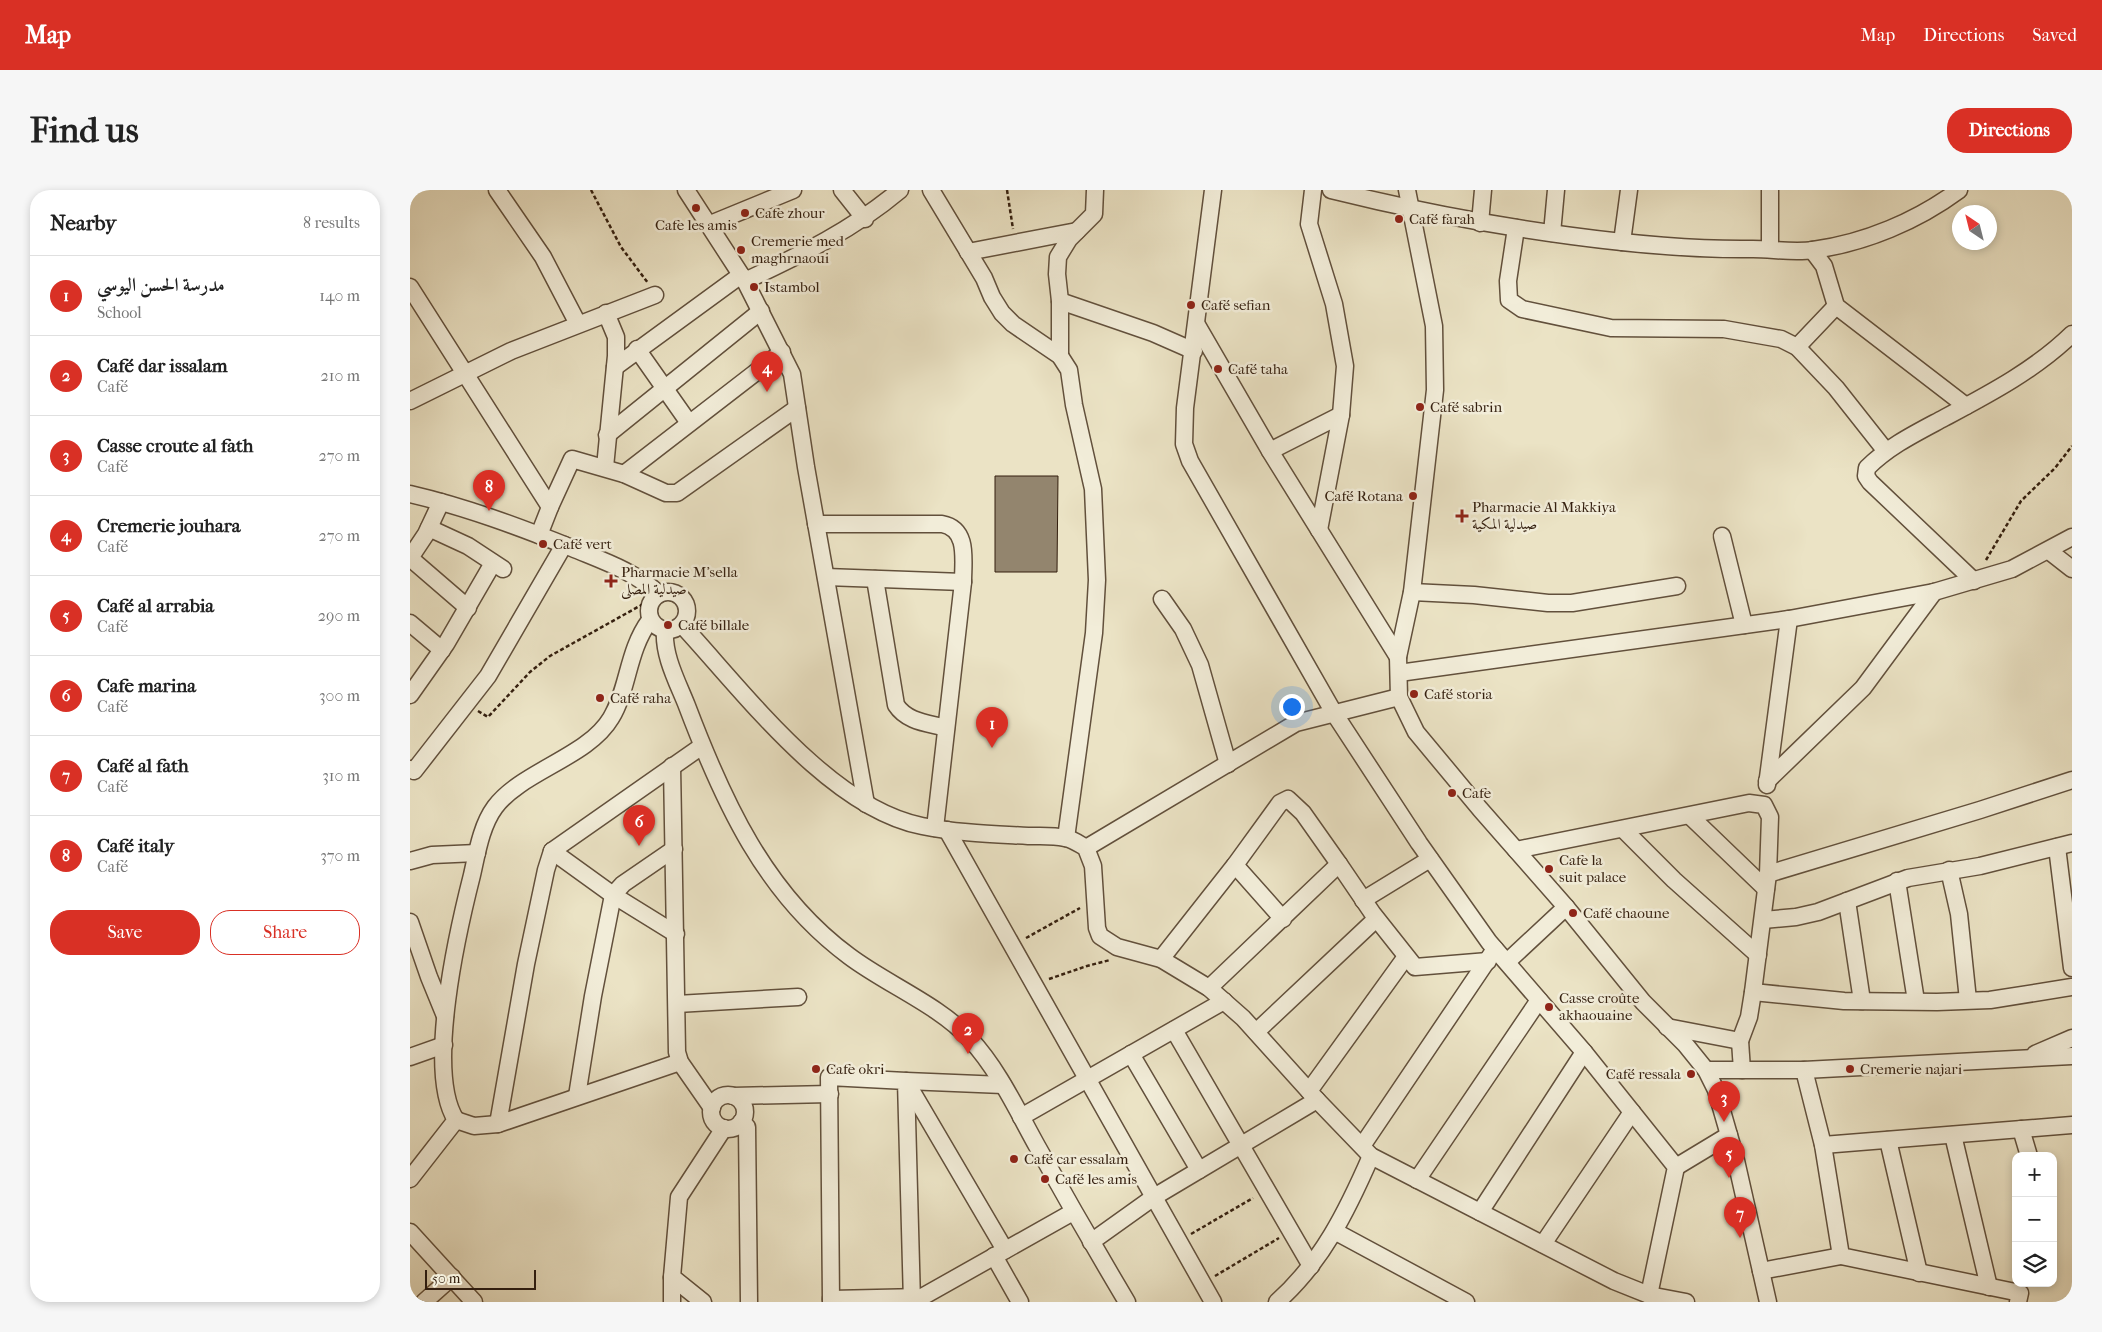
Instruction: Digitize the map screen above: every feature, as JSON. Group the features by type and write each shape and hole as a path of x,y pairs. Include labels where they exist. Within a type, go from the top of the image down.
{"street":[{"path":"497,190 543,257 578,324"},
{"path":"686,190 743,278 792,374 816,524 866,804"},
{"path":"708,225 790,190"},
{"path":"842,190 865,219"},
{"path":"614,366 743,278 818,247 865,219 900,190"},
{"path":"931,190 984,278 996,305 1008,320 1060,356 1069,370 1076,413 1093,489 1097,553 1094,633 1066,838"},
{"path":"1060,356 1058,257 1063,246 1094,214 1095,190"},
{"path":"1214,190 1185,408 1186,452 1334,712 1492,955 1507,962 1584,1052 1676,1167"},
{"path":"1313,190 1309,224 1334,304 1346,366 1342,415 1318,530"},
{"path":"1331,190 1409,210 1480,223 1622,242 1688,248 1812,250 1858,239 1900,224 1940,204 1959,190"},
{"path":"1406,190 1429,297 1436,357 1435,390 1412,592 1398,656 1399,697 1416,732 1566,907 1643,1002 1706,1070 1716,1090 1729,1135 1768,1302"},
{"path":"1480,223 1483,190"},
{"path":"1552,233 1556,190"},
{"path":"1622,242 1629,190"},
{"path":"1770,190 1770,249"},
{"path":"1516,228 1508,280 1509,300 1522,309 1611,328 1724,330 1781,339 1797,347 1836,388 1885,450"},
{"path":"968,252 1077,231"},
{"path":"1812,250 1824,266 1836,306 1966,406"},
{"path":"410,287 550,507"},
{"path":"410,401 510,351 655,295"},
{"path":"1060,301 1152,333 1194,351"},
{"path":"1797,347 1836,306"},
{"path":"607,435 761,311"},
{"path":"605,468 616,337 606,313"},
{"path":"1197,325 1270,451 1398,656"},
{"path":"1974,581 1870,482 1866,476 1867,468 1885,450 1966,406 2034,365 2072,334"},
{"path":"637,350 689,423"},
{"path":"624,474 782,352"},
{"path":"539,535 572,459 624,474 666,493 677,493 797,408"},
{"path":"1270,451 1342,415"},
{"path":"410,494 441,502 564,545 636,575 657,596"},
{"path":"441,502 429,528 410,558 468,608"},
{"path":"816,524 942,524 951,526 958,534 963,544 962,582 946,728 941,829 1012,946 1213,1302"},
{"path":"410,695 415,678 442,650 468,608 498,566 457,540 429,528"},
{"path":"1722,536 1744,625"},
{"path":"1399,673 1788,619 1934,592 2012,568 2072,537"},
{"path":"410,769 414,772 488,676 564,545"},
{"path":"2048,551 2072,569"},
{"path":"826,577 962,582"},
{"path":"875,579 896,705 903,714 910,718 946,728"},
{"path":"1412,592 1572,603 1677,586"},
{"path":"650,620 659,629 676,629 685,620 687,608 682,598 671,592 657,596 649,608 650,620 636,644 617,705 606,724 589,740 525,781 500,801 488,819 477,853 462,915 445,1016 446,1098 456,1120 474,1126 498,1124 680,1062"},
{"path":"1767,781 1863,688 1934,592"},
{"path":"1162,599 1183,629 1200,665 1228,764"},
{"path":"1742,1070 1740,1041 1749,1018 1767,882 1770,818 1764,805 1788,619"},
{"path":"410,623 442,650"},
{"path":"682,625 796,747 844,790 866,804 902,821 941,829 1066,838 1086,848 1093,866 1097,928 1100,936 1117,947 1160,959 1209,988 1256,1032 1313,1096 1366,1151 1417,1180 1614,1281 1649,1295 1686,1302"},
{"path":"665,630 667,653 702,746 730,810 749,844 790,901 848,956 946,1018 970,1038 1003,1085 1073,1212 1127,1302"},
{"path":"1086,848 1296,723 1399,697"},
{"path":"498,1124 526,964 546,870 552,851 702,746"},
{"path":"672,766 677,1052 680,1062 708,1102 715,1123 724,1128 736,1127 745,1114 743,1105 730,1096"},
{"path":"1767,882 2072,780"},
{"path":"1160,959 1235,865 1280,803 1288,799 1303,813 1405,958 1418,968 1492,955"},
{"path":"1516,850 1750,803 1764,805"},
{"path":"1690,816 1767,882"},
{"path":"1623,829 1674,880 1758,955"},
{"path":"1763,920 1796,917 1818,912 1897,881 1949,870 1980,866 2065,845 2072,968"},
{"path":"577,1096 593,996 613,895 623,884 674,849"},
{"path":"552,851 613,895 676,934"},
{"path":"410,861 432,855 477,853"},
{"path":"1363,900 1430,859"},
{"path":"1209,988 1339,864"},
{"path":"1235,865 1283,919"},
{"path":"1949,870 1959,914 1968,1000"},
{"path":"1897,881 1916,1001"},
{"path":"1847,901 1862,1001"},
{"path":"1507,962 1566,907"},
{"path":"1256,1032 1376,919"},
{"path":"410,922 445,1016"},
{"path":"1277,1302 1311,1266 1336,1232 1366,1151 1492,955"},
{"path":"1091,1242 1154,1197 1240,1145 1313,1096 1405,958"},
{"path":"1753,992 1862,1001 1990,1000 2072,987"},
{"path":"677,1004 798,997"},
{"path":"1417,1180 1539,1000"},
{"path":"1021,1117 1224,1001"},
{"path":"1668,1027 1740,1041"},
{"path":"1174,1030 1311,1266"},
{"path":"2024,1059 2072,1038"},
{"path":"410,1057 444,1045"},
{"path":"1480,1212 1584,1052"},
{"path":"1131,1054 1199,1170"},
{"path":"1706,1070 1804,1070 2072,1056"},
{"path":"1804,1070 1823,1146 1841,1256"},
{"path":"1003,1085 829,1077 831,1301 912,1300 936,1296 1000,1253 1073,1212"},
{"path":"906,1081 1000,1253 1020,1302"},
{"path":"906,1081 912,1300"},
{"path":"708,1102 730,1096 830,1094"},
{"path":"1543,1244 1632,1112"},
{"path":"410,1179 456,1120"},
{"path":"741,1122 747,1127 749,1302"},
{"path":"1823,1146 2072,1125"},
{"path":"672,1302 672,1277 679,1197 724,1128"},
{"path":"2021,1130 2028,1152"},
{"path":"1649,1295 1676,1167 1729,1135"},
{"path":"1953,1135 1989,1287"},
{"path":"1888,1140 1919,1272"},
{"path":"1336,1232 1466,1302"},
{"path":"413,1243 452,1278 474,1302"},
{"path":"1761,1271 1841,1256 2020,1293"},
{"path":"672,1277 703,1302"},
{"path":"424,1302 452,1278"}],"path":[{"path":"591,190 621,248 645,278 655,295"},
{"path":"1007,190 1016,243"},
{"path":"1974,581 2021,501 2055,468 2072,446"},
{"path":"466,704 488,717 530,672 550,656 657,596"},
{"path":"1012,946 1095,900"},
{"path":"1033,985 1087,966 1114,960"},
{"path":"1179,1241 1266,1190"},
{"path":"1202,1283 1290,1231"}],"building":[{"path":"995,476 1058,476 1057,572 995,572"}],"place":[{"name":"Cafe les amis","path":"696,208"},
{"name":"Cafe zhour","path":"745,213"},
{"name":"Café farah","path":"1399,219"},
{"name":"Cremerie med maghrnaoui","path":"741,250"},
{"name":"Istambol","path":"754,287"},
{"name":"Café sefian","path":"1191,305"},
{"name":"Café taha","path":"1218,369"},
{"name":"Cremerie jouhara","path":"767,392"},
{"name":"Café sabrin","path":"1420,407"},
{"name":"Café Rotana","path":"1413,496"},
{"name":"Café italy","path":"489,511"},
{"name":"Pharmacie Al Makkiya صيدلية المكية","path":"1462,516"},
{"name":"Café vert","path":"543,544"},
{"name":"Pharmacie M'sella صيدلية المصلى","path":"611,581"},
{"name":"Café billale","path":"668,625"},
{"name":"Café storia","path":"1414,694"},
{"name":"Café raha","path":"600,698"},
{"name":"مدرسة الحسن اليوسي","path":"992,748"},
{"name":"Cafe","path":"1452,793"},
{"name":"Cafe marina","path":"639,846"},
{"name":"Cafe la suit palace","path":"1549,869"},
{"name":"Café chaoune","path":"1573,913"},
{"name":"Casse croûte akhaouaine","path":"1549,1007"},
{"name":"Café dar issalam","path":"968,1054"},
{"name":"Cafe okri","path":"816,1069"},
{"name":"Cremerie najari","path":"1850,1069"},
{"name":"Café ressala","path":"1691,1074"},
{"name":"Casse croute al fath","path":"1724,1122"},
{"name":"Café car essalam","path":"1014,1159"},
{"name":"Café al arrabia","path":"1729,1178"},
{"name":"Café les amis","path":"1045,1179"},
{"name":"Café al fath","path":"1740,1238"}]}
